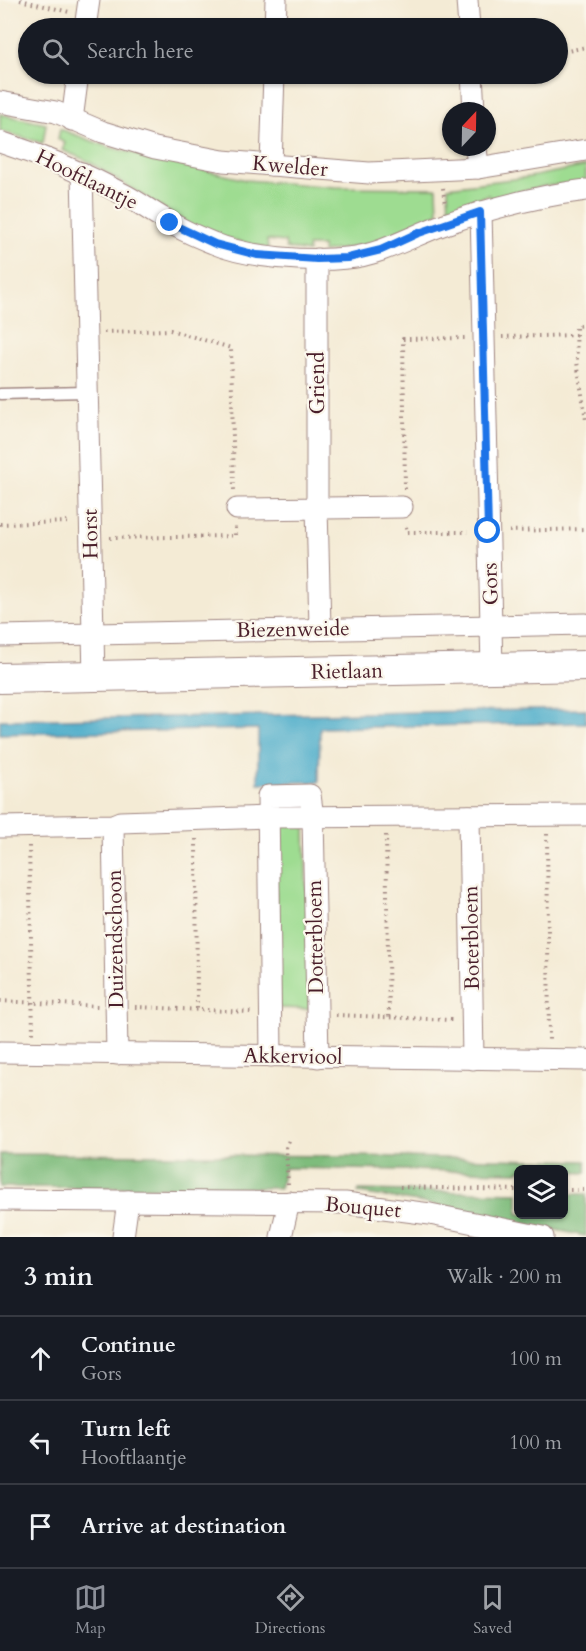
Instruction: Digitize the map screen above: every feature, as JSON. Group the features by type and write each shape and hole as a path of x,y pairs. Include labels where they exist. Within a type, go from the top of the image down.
{"street":[{"path":"86,18 89,0"},
{"path":"275,18 276,0"},
{"path":"467,0 468,18"},
{"path":"72,120 77,84"},
{"path":"271,165 274,84"},
{"path":"473,84 474,102"},
{"name":"Kwelder","path":"0,102 56,112 103,132 154,148 223,161 271,165 369,173 442,170 478,168 586,150"},
{"name":"Hooftlaantje","path":"0,142 39,154 82,173 128,196 170,223 215,244 257,255 317,259 348,258 381,250 446,223 480,212 549,195 586,190"},
{"path":"477,156 478,168"},
{"name":"Horst","path":"82,173 94,676"},
{"name":"Gors","path":"480,212 492,668"},
{"name":"Griend","path":"317,259 317,507 320,628"},
{"path":"235,508 404,509"},
{"name":"Biezenweide","path":"0,636 586,624"},
{"name":"Rietlaan","path":"0,678 586,666"},
{"path":"0,827 358,816 586,815"},
{"name":"Boterbloem","path":"469,816 473,1059"},
{"name":"Dotterbloem","path":"313,817 318,1057"},
{"path":"266,818 271,1056"},
{"name":"Duizendschoon","path":"113,825 117,1054"},
{"name":"Akkerviool","path":"0,1052 586,1060"},
{"path":"281,1237 288,1193"},
{"name":"Bouquet","path":"0,1200 128,1201 288,1193 430,1214 543,1237"},
{"path":"123,1237 128,1201"}],"lane":[{"path":"0,394 86,392"}],"path":[{"path":"568,51 586,47"},
{"path":"442,170 446,223"},
{"path":"586,325 576,326 577,362 586,420"},
{"path":"0,524 235,536 231,348 170,330 85,332"},
{"path":"577,335 483,339 403,339 404,509 406,532 586,529"},
{"path":"385,816 389,1017"},
{"path":"546,816 549,1059"},
{"path":"196,820 197,1010"},
{"path":"29,827 33,1052"},
{"path":"0,1001 104,1006"},
{"path":"129,1007 271,1013"},
{"path":"317,1014 459,1020"},
{"path":"288,1193 286,1148 290,1140"},
{"path":"395,1187 514,1190"},
{"path":"568,1190 586,1190"}],"green space":[{"path":"0,114 46,124 43,143 0,131"},
{"path":"60,129 108,147 246,180 335,187 437,188 438,213 373,244 323,252 322,246 308,246 308,252 286,248 285,242 267,240 268,249 199,231 88,161 62,150 65,143 58,139"},
{"path":"586,166 586,183 545,186 490,199 489,195 467,202 470,209 449,214 448,187 530,177"},
{"path":"274,823 305,823 309,1009 278,1008"},
{"path":"0,1154 358,1156 586,1161 586,1173 568,1172 568,1165 514,1165 514,1172 284,1168 280,1188 0,1187"},
{"path":"359,1190 514,1193 514,1219 568,1219 568,1194 586,1194 586,1236 418,1202 358,1193"}],"water":[{"path":"586,709 586,723 320,728 319,782 258,783 258,729 0,734 0,720"}],"route":[{"path":"170,223 215,244 257,255 317,259 348,258 381,250 416,234 480,212 488,531"}]}
